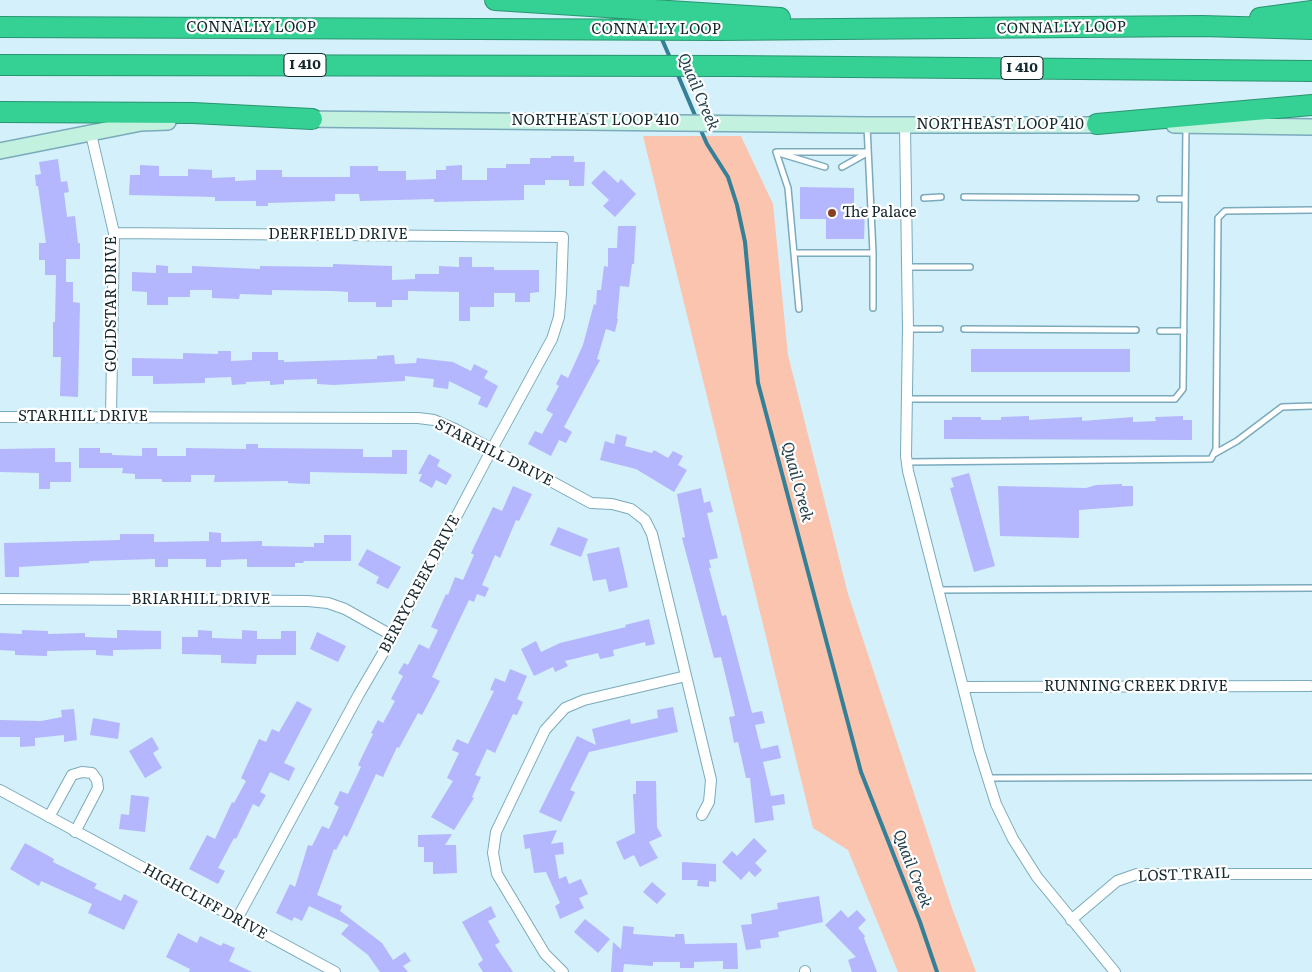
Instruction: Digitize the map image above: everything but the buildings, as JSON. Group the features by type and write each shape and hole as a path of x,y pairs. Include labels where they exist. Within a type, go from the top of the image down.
{"highway":[{"path":"495,0 585,7 717,22"},
{"path":"1202,26 1312,11"},
{"name":"CONNALLY LOOP","path":"0,27 587,30 717,22 958,28 1202,26 1312,29"},
{"name":"I 410","path":"0,65 610,65 1312,70"},
{"path":"1097,124 1312,105"},
{"path":"0,112 193,112 312,119"}],"main road":[{"name":"NORTHEAST LOOP 410","path":"0,150 141,123 312,119 729,122 906,126 1097,124 1312,127"}],"street":[{"path":"906,126 907,462 938,590 996,804 1013,839 1037,877 1116,972"},
{"name":"GOLDSTAR DRIVE","path":"91,134 114,233 111,417"},
{"name":"DEERFIELD DRIVE","path":"114,233 562,237"},
{"name":"BERRYCREEK DRIVE","path":"237,918 359,694 393,636 552,339 558,317 561,293 562,237"},
{"name":"STARHILL DRIVE","path":"0,417 418,418 434,420 592,503 612,504 631,509 645,520 652,534 711,780 708,802 702,815"},
{"name":"BRIARHILL DRIVE","path":"0,599 308,601 328,603 345,608 393,636"},
{"path":"563,972 545,954 497,874 493,853 496,832 545,730 565,708 584,700 686,676"},
{"name":"RUNNING CREEK DRIVE","path":"963,687 1310,686"},
{"path":"49,817 72,775 82,772 92,773 98,780 98,788 75,832"},
{"name":"HIGHCLIFF DRIVE","path":"0,790 335,972"},
{"name":"LOST TRAIL","path":"1071,920 1117,881 1137,874 1312,874"}],"lane":[{"path":"867,125 873,253 873,308"},
{"path":"907,398 1175,399 1183,389 1186,126"},
{"path":"776,152 867,152"},
{"path":"776,152 825,167"},
{"path":"776,152 788,188 799,309"},
{"path":"842,167 867,152"},
{"path":"964,196 1136,198"},
{"path":"924,198 941,197"},
{"path":"1160,199 1185,199"},
{"path":"907,462 1212,459 1216,448 1218,218 1225,211 1312,210"},
{"path":"794,253 873,253"},
{"path":"907,267 970,267"},
{"path":"908,329 940,329"},
{"path":"964,329 1136,330"},
{"path":"1160,330 1184,331"},
{"path":"1213,455 1237,441 1282,407 1312,406"},
{"path":"938,590 1312,588"},
{"path":"988,778 1312,777"}],"shaded area":[{"path":"643,136 741,136 773,204 788,355 848,594 952,908 976,972 898,972 848,850 813,828"}],"waterway":[{"name":"Quail Creek","path":"661,37 671,60"},
{"name":"Quail Creek","path":"677,73 697,120"},
{"name":"Quail Creek","path":"699,126 707,144 728,177 737,205 745,242 758,383 861,772 920,922 937,972"}],"place":[{"name":"The Palace","path":"832,213"}]}
